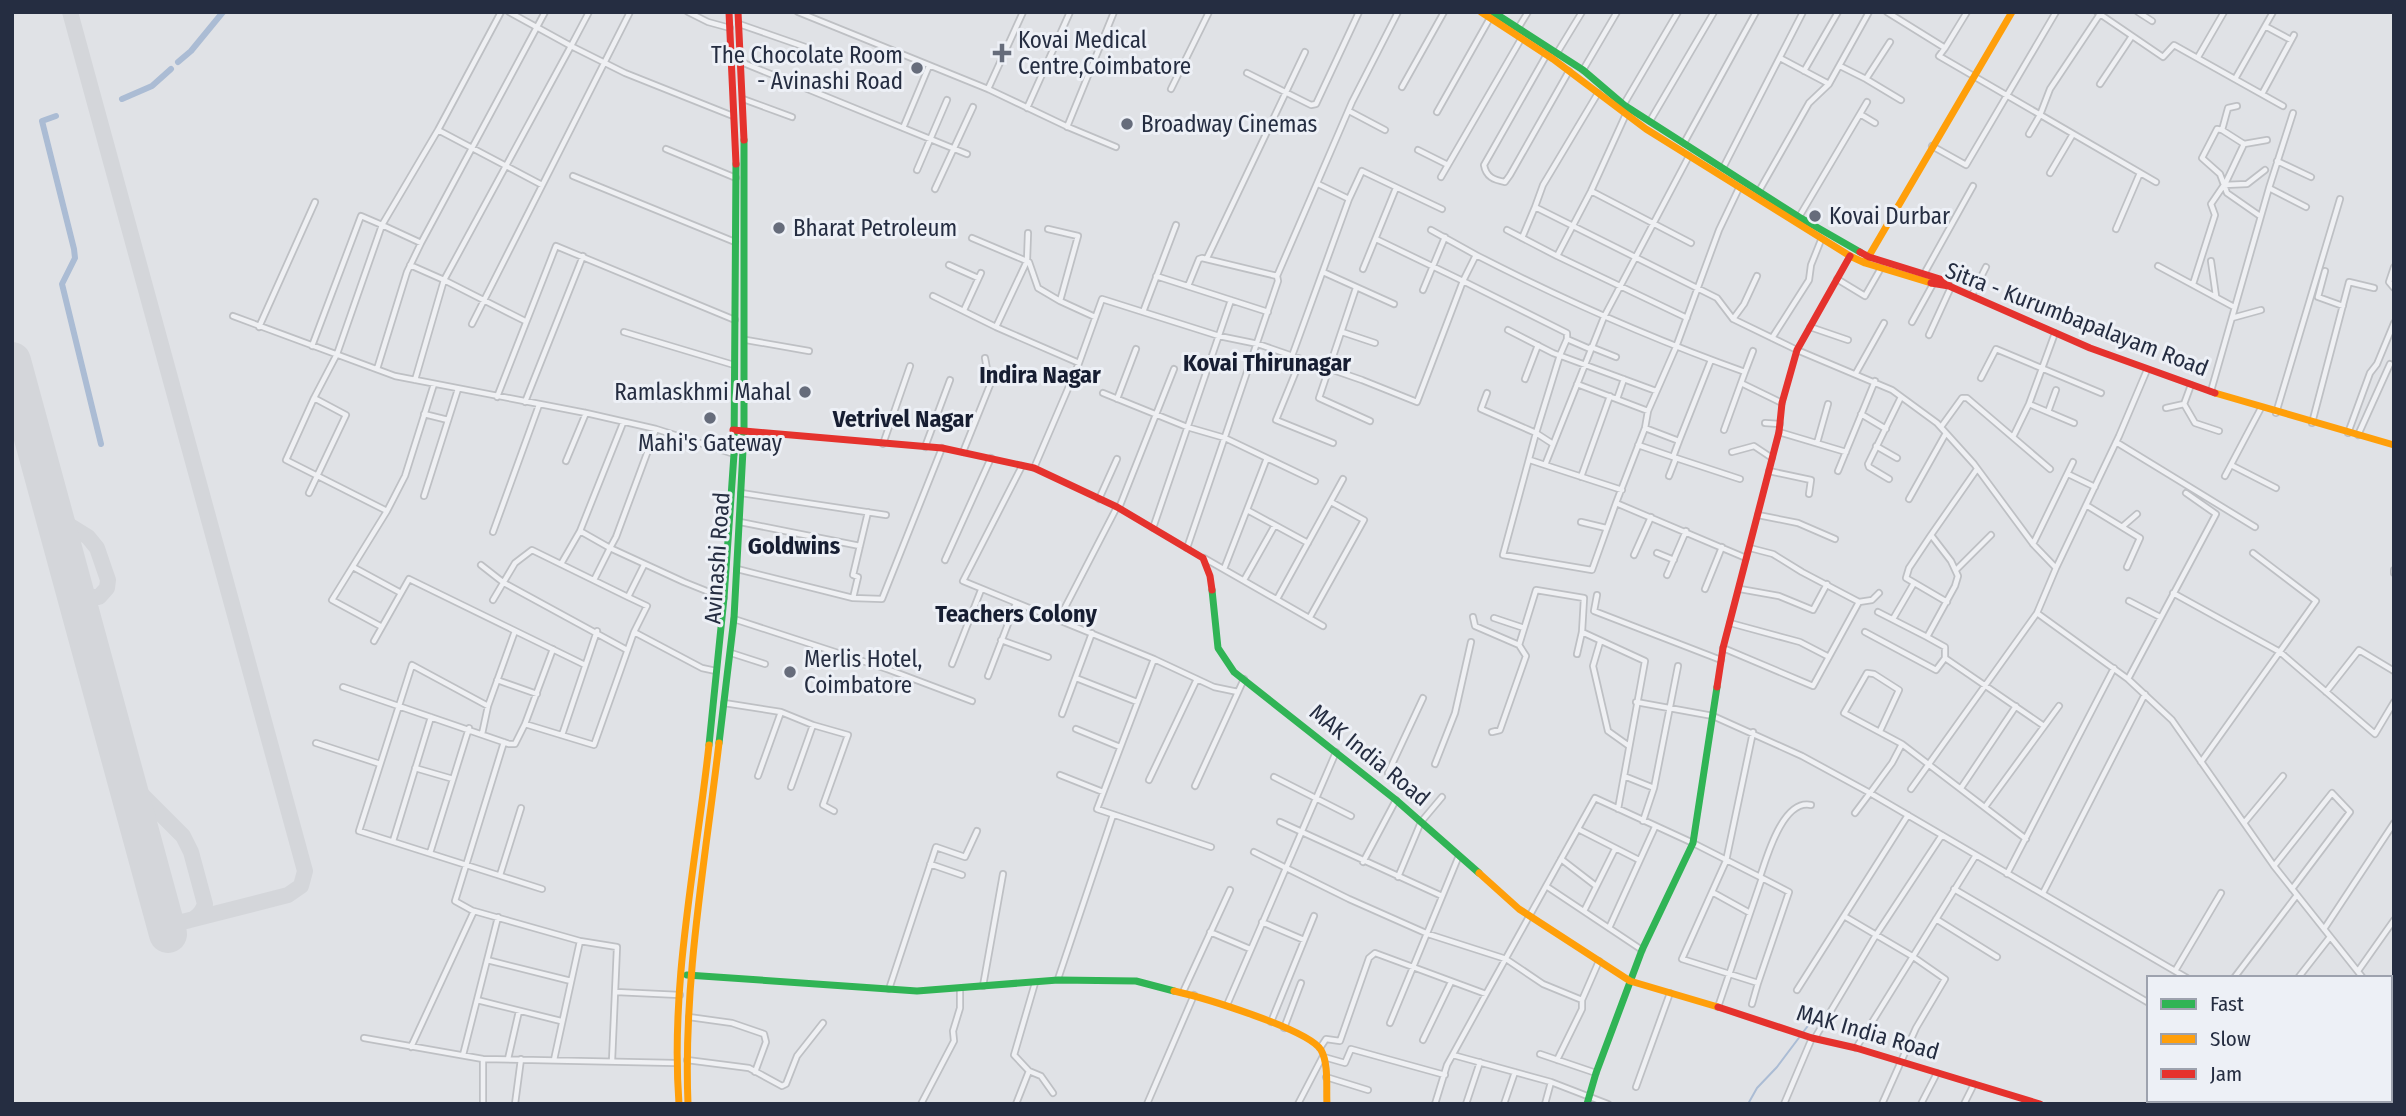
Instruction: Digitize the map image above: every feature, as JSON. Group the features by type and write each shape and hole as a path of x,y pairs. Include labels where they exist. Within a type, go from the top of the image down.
{"main road":[{"name":"Avinashi Road","path":"679,1104 677,1063 680,995 724,598 734,454 737,178 729,12"},
{"name":"Avinashi Road","path":"688,1104 686,1060 691,975 734,618 740,523 746,340 746,174 738,12"},
{"name":"Sitra - Kurumbapalayam Road","path":"1481,12 1491,15 1518,33 1625,109 1646,129 1850,256 1933,284 1951,286 2147,370 2210,392 2312,424 2394,445"},
{"path":"1867,260 2012,12"},
{"path":"1518,33 1557,52 1583,70 1625,109 1649,121 1867,260 1924,274 1951,286"},
{"path":"1589,1100 1596,1073 1642,950 1693,843 1723,648 1769,471 1782,404 1797,350 1850,256"},
{"path":"733,430 942,448 1034,468 1118,507 1203,558"},
{"name":"MAK India Road","path":"1203,558 1210,576 1217,648 1234,672 1396,800 1458,858 1530,916 1630,981 1805,1036 1901,1061 2040,1104"},
{"path":"682,974 917,991 1058,980 1136,981 1195,995 1310,1040 1322,1053 1327,1104"}],"street":[{"path":"387,511 286,460 337,354 382,225 438,130 501,12"},
{"path":"509,12 625,73 733,116"},
{"path":"377,369 410,265 545,12"},
{"path":"415,380 444,280 589,12"},
{"path":"472,324 630,12"},
{"path":"688,12 708,22 730,28"},
{"path":"798,12 814,15 1116,147"},
{"path":"988,89 1023,12"},
{"path":"1027,108 1070,12"},
{"path":"1067,127 1114,12"},
{"path":"1171,89 1209,12"},
{"path":"1247,73 1311,106 1316,104 1359,12"},
{"path":"1187,548 1258,344 1278,281 1277,276 1349,111 1398,12"},
{"path":"1402,87 1444,12"},
{"path":"1441,177 1528,12"},
{"path":"1557,52 1582,12"},
{"path":"1583,70 1617,12"},
{"path":"1557,256 1591,191 1625,109 1678,12"},
{"path":"1649,121 1714,12"},
{"path":"1684,144 1756,12"},
{"path":"1723,169 1803,12"},
{"path":"1804,71 1838,12"},
{"path":"1758,192 1809,103 1829,84 1869,12"},
{"path":"1886,12 1945,48"},
{"path":"1967,12 1939,56 2156,182"},
{"path":"1932,146 1966,165 2056,12"},
{"path":"2138,12 2152,21"},
{"path":"2198,57 2224,12"},
{"path":"2235,79 2273,12"},
{"path":"2029,134 2050,89 2099,13 2163,57 2174,45 2283,106"},
{"path":"1437,111 1491,15"},
{"path":"739,24 808,48"},
{"path":"2262,94 2293,37 2265,26"},
{"path":"2100,83 2132,36"},
{"path":"1866,79 1890,42"},
{"path":"1207,258 1305,52"},
{"path":"1547,54 1484,165 1493,179 1504,182 1510,175 1569,71"},
{"path":"1780,58 1829,84"},
{"path":"741,62 967,154"},
{"path":"903,128 929,66"},
{"path":"1840,66 1901,100"},
{"path":"1522,238 1544,185 1598,92"},
{"path":"743,99 792,117"},
{"path":"917,170 947,100"},
{"path":"1799,218 1867,102"},
{"path":"2222,130 2228,108 2237,106"},
{"path":"935,189 973,107"},
{"path":"1349,111 1385,130"},
{"path":"2210,392 2260,216 2293,113"},
{"path":"1860,114 1875,124"},
{"path":"2260,216 2227,193 2220,174 2202,158 2217,129 2244,144 2267,140"},
{"path":"438,130 542,185"},
{"path":"2050,173 2073,134"},
{"path":"2193,284 2215,215 2211,204 2224,185 2244,144"},
{"path":"666,149 737,178"},
{"path":"1418,150 1448,165"},
{"path":"1545,465 1604,317 1689,156"},
{"path":"2277,161 2311,177"},
{"path":"2224,185 2246,184 2264,170"},
{"path":"1292,356 1349,199 1362,171 1442,209"},
{"path":"2116,229 2140,173"},
{"path":"573,176 736,242"},
{"path":"1318,184 1349,199"},
{"path":"1924,274 1973,186"},
{"path":"1363,269 1396,188"},
{"path":"1376,239 1567,333 1503,555 1592,570 1645,428 1648,411 1676,347 1719,230 1739,188"},
{"path":"2269,188 2306,207"},
{"path":"1591,191 1691,243"},
{"path":"2276,413 2340,200"},
{"path":"259,327 315,202"},
{"path":"1535,207 1717,298 1733,319 1797,350 1875,381 1902,397 1941,427 1977,469 2033,544 2056,568"},
{"path":"312,346 361,216 421,243"},
{"path":"1143,312 1176,225"},
{"path":"1048,229 1078,236 1060,301"},
{"path":"1430,230 1543,289 1604,317 1745,372"},
{"path":"1507,230 1686,318"},
{"path":"996,327 1027,261 1028,233"},
{"path":"1423,290 1445,237"},
{"path":"972,238 1027,261 1031,264 1038,288 1096,317"},
{"path":"1772,338 1809,280 1811,265 1821,240"},
{"path":"498,397 556,246 735,320"},
{"path":"1034,468 1079,363 1102,299 1219,336 1258,344 1417,402 1463,281 1476,255"},
{"path":"525,402 583,256"},
{"path":"1188,286 1199,260 1207,258 1277,276"},
{"path":"2211,261 2216,297"},
{"path":"410,265 483,298 525,321"},
{"path":"948,265 980,275 964,310"},
{"path":"2158,265 2234,307"},
{"path":"1972,296 1986,267"},
{"path":"2394,267 2389,282 2394,288"},
{"path":"1837,279 1866,296 1881,268"},
{"path":"2325,271 2318,297 2343,306"},
{"path":"1323,272 1394,304"},
{"path":"1156,276 1268,312"},
{"path":"1733,319 1744,304 1757,276"},
{"path":"2312,424 2349,282 2374,288"},
{"path":"1912,322 1933,284"},
{"path":"1929,335 1951,286"},
{"path":"1356,288 1319,398 1370,421"},
{"path":"933,296 1079,363"},
{"path":"1153,528 1231,300"},
{"path":"2231,318 2261,310"},
{"path":"233,316 377,369 415,380 656,429 734,454"},
{"path":"1856,373 1884,323"},
{"path":"2348,433 2370,373 2377,364 2394,323"},
{"path":"1810,327 1848,340"},
{"path":"1508,330 1560,355 1656,391"},
{"path":"624,332 735,365"},
{"path":"1342,332 1375,343"},
{"path":"2013,437 2043,369 2055,332"},
{"path":"1567,339 1616,357"},
{"path":"746,340 809,351"},
{"path":"1525,379 1538,345"},
{"path":"1117,399 1136,349"},
{"path":"1981,378 1996,349 2101,393"},
{"path":"1724,430 1753,351"},
{"path":"963,452 990,385 985,358"},
{"path":"1301,359 1276,420 1333,443"},
{"path":"1668,476 1679,440 1711,360"},
{"path":"2358,436 2390,364"},
{"path":"883,444 910,366"},
{"path":"1059,619 1118,507 1174,369"},
{"path":"1911,789 2038,613 2147,370"},
{"path":"1617,399 1624,379"},
{"path":"925,447 950,380"},
{"path":"1838,471 1875,381"},
{"path":"1741,383 1782,404"},
{"path":"382,626 332,600 387,511 405,476 434,384"},
{"path":"1577,384 1648,411"},
{"path":"2191,385 2184,404 2194,423 2219,431"},
{"path":"424,496 458,389"},
{"path":"2048,412 2056,390"},
{"path":"1103,393 1187,427 1225,438 1315,481"},
{"path":"1488,393 1482,409 1536,433 1553,444"},
{"path":"1581,478 1610,396"},
{"path":"1889,479 1868,466 1902,397"},
{"path":"309,493 346,415 314,398"},
{"path":"1941,427 1965,398 2050,469"},
{"path":"1818,443 1828,404"},
{"path":"2029,404 2074,423"},
{"path":"2166,408 2184,404"},
{"path":"493,532 539,405"},
{"path":"2225,476 2261,408"},
{"path":"566,461 586,413"},
{"path":"425,414 448,420"},
{"path":"1861,414 1886,429"},
{"path":"561,564 580,531 623,422"},
{"path":"1765,423 1846,452"},
{"path":"1645,428 1679,440"},
{"path":"594,580 616,537 656,429"},
{"path":"1909,499 1946,433"},
{"path":"2116,442 2255,527"},
{"path":"1639,445 1740,479"},
{"path":"1732,452 1754,446 1772,458"},
{"path":"1876,446 1897,458"},
{"path":"736,569 853,598 882,599 942,448"},
{"path":"945,560 992,458"},
{"path":"1224,569 1249,511 1267,458"},
{"path":"1099,499 1117,459"},
{"path":"1530,460 1622,490"},
{"path":"2033,544 2073,462"},
{"path":"1917,465 1926,469"},
{"path":"2231,465 2276,488"},
{"path":"1022,466 963,581 1154,659 1214,687 1238,692"},
{"path":"1947,602 1906,578 1909,568 1977,469"},
{"path":"1769,471 1811,481 1809,494"},
{"path":"2068,474 2095,487"},
{"path":"1277,599 1343,479"},
{"path":"740,493 886,515"},
{"path":"2128,679 2216,514 2186,493"},
{"path":"1310,617 1364,520 1331,502"},
{"path":"1616,503 1747,558"},
{"path":"2086,505 2140,538 2127,567"},
{"path":"1249,511 1308,543"},
{"path":"853,598 858,577 853,575 868,512"},
{"path":"2122,527 2137,514"},
{"path":"1758,515 1798,523 1835,539"},
{"path":"1634,555 1651,517"},
{"path":"1581,522 1606,528"},
{"path":"740,523 860,546"},
{"path":"1244,580 1275,525"},
{"path":"580,531 644,565 724,598"},
{"path":"1667,575 1686,531"},
{"path":"1927,636 1947,602 1958,576 1931,535"},
{"path":"1956,570 1991,536"},
{"path":"1704,589 1721,547"},
{"path":"1750,548 1773,554 1859,602 1872,600 1879,593"},
{"path":"493,600 515,563 532,550 647,607 634,632 594,745 525,724"},
{"path":"1657,552 1674,559"},
{"path":"2201,762 2316,601 2253,553"},
{"path":"1203,558 1324,626"},
{"path":"481,565 504,583 628,650"},
{"path":"628,597 644,565"},
{"path":"353,567 401,593"},
{"path":"374,641 409,579 585,664"},
{"path":"1893,619 1914,583"},
{"path":"1740,589 1779,596 1813,610 1827,584"},
{"path":"952,664 981,590"},
{"path":"1519,645 1536,590 1584,598 1582,632 1577,654"},
{"path":"2173,593 2280,652 2375,734 2394,702"},
{"path":"1597,594 1594,611 1721,660"},
{"path":"2129,601 2160,617"},
{"path":"1723,648 1813,686 1859,602"},
{"path":"988,676 1016,603"},
{"path":"1865,632 1936,670 1945,658 1945,647 1878,611"},
{"path":"2038,613 2128,679 2172,720 2274,866 2362,976"},
{"path":"1473,617 1475,626 1519,645 1526,656 1500,730 1492,732"},
{"path":"734,618 887,669 972,701"},
{"path":"1494,618 1524,628"},
{"path":"1730,623 1800,642 1829,657"},
{"path":"482,733 488,706 515,631"},
{"path":"562,735 597,631"},
{"path":"634,632 702,668 716,671"},
{"path":"1582,632 1645,661 1618,809"},
{"path":"1062,714 1092,633"},
{"path":"1002,640 1048,657"},
{"path":"1435,764 1455,713 1471,642"},
{"path":"1600,642 1593,666 1608,731 1629,746"},
{"path":"343,687 515,744 554,649"},
{"path":"2326,692 2359,650 2394,671"},
{"path":"730,653 765,664"},
{"path":"1945,658 2044,726"},
{"path":"1154,659 1097,808 1212,847"},
{"path":"488,706 412,665 359,831 542,889"},
{"path":"1643,821 1654,788 1678,666"},
{"path":"2007,874 2114,668"},
{"path":"1880,731 1899,690 1874,674 1867,673 1844,713 1902,744 2026,839"},
{"path":"1076,678 1137,702"},
{"path":"1149,780 1197,679"},
{"path":"1195,786 1244,679"},
{"path":"497,680 537,694"},
{"path":"2043,893 2145,694"},
{"path":"1388,773 1423,698"},
{"path":"1636,702 1713,716 1753,732 1870,793 2184,976"},
{"path":"724,703 781,712 848,735 822,805 834,811"},
{"path":"1961,788 2016,706"},
{"path":"1985,807 2059,706"},
{"path":"758,776 781,712"},
{"path":"393,841 431,717"},
{"path":"791,787 813,725"},
{"path":"430,853 469,728"},
{"path":"1076,729 1120,747"},
{"path":"1753,732 1726,861 1682,959 1758,983"},
{"path":"504,742 454,901 474,911 580,941 617,947 612,1061"},
{"path":"316,743 380,764"},
{"path":"1855,813 1892,763 1902,744"},
{"path":"1227,1006 1336,752"},
{"path":"415,768 453,779"},
{"path":"1060,775 1103,792"},
{"path":"1624,776 1654,788"},
{"path":"2244,823 2283,776"},
{"path":"1274,777 1351,816"},
{"path":"2274,866 2332,793 2350,812 2292,889"},
{"path":"1398,877 1421,822 1442,797"},
{"path":"1435,1104 1453,1055 1595,798 1693,843 1789,892 1752,1004"},
{"path":"1363,862 1396,800"},
{"path":"1718,1007 1769,852 1791,811 1801,804 1811,805"},
{"path":"500,875 521,808"},
{"path":"1058,980 1113,815"},
{"path":"1797,990 1908,815"},
{"path":"1280,822 1442,896"},
{"path":"2324,929 2394,823"},
{"path":"1609,928 1655,827"},
{"path":"1578,829 1639,860"},
{"path":"889,989 936,847 965,857 977,831"},
{"path":"1784,1104 1805,1036 1816,1036 1876,935 1942,835"},
{"path":"1584,911 1615,849"},
{"path":"1254,852 1428,934 1506,959 1543,984 1582,1000"},
{"path":"1856,1048 1976,855"},
{"path":"1390,1023 1458,858"},
{"path":"1561,859 1596,886"},
{"path":"930,864 962,875"},
{"path":"982,986 1003,874"},
{"path":"1546,886 1642,950"},
{"path":"1954,889 2147,1002"},
{"path":"1183,992 1230,890"},
{"path":"1712,892 1750,913"},
{"path":"2175,971 2221,893"},
{"path":"2236,976 2297,895"},
{"path":"411,1047 474,911"},
{"path":"1271,1023 1314,916"},
{"path":"1844,916 1945,979 1916,1028 1882,1104"},
{"path":"462,1056 498,917"},
{"path":"1936,919 1997,957"},
{"path":"2358,971 2394,920"},
{"path":"1262,922 1304,940"},
{"path":"1210,932 1250,949"},
{"path":"2300,976 2330,937"},
{"path":"554,1060 580,941"},
{"path":"1298,1104 1326,1039 1340,1041 1369,958 1375,953 1486,994"},
{"path":"487,960 571,981"},
{"path":"1557,1060 1582,1009 1582,1000 1599,961"},
{"path":"1423,1040 1451,982"},
{"path":"1035,983 1014,1055 1029,1071 1041,1076 1053,1093"},
{"path":"1284,1028 1301,983"},
{"path":"921,1104 954,1041 953,1031 960,1008 960,989"},
{"path":"616,992 680,995"},
{"path":"1636,1087 1670,993"},
{"path":"1147,1104 1195,995"},
{"path":"477,1000 561,1021"},
{"path":"508,1059 519,1011"},
{"path":"689,1017 732,1023 764,1034 766,1042 755,1072"},
{"path":"686,1060 745,1067 784,1086 797,1056 823,1023"},
{"path":"364,1038 483,1059 677,1063"},
{"path":"1322,1053 1345,1063 1350,1049 1445,1075"},
{"path":"1540,1054 1596,1073"},
{"path":"1453,1055 1551,1082 1589,1100 1608,1104"},
{"path":"483,1059 483,1104"},
{"path":"515,1104 521,1059"},
{"path":"1466,1104 1480,1062"},
{"path":"1016,1104 1029,1071"},
{"path":"1504,1104 1515,1072"},
{"path":"1922,1104 1938,1072"},
{"path":"1326,1077 1368,1090"},
{"path":"1545,1104 1551,1082"},
{"path":"1964,1104 1974,1083"}],"waterway":[{"path":"178,62 191,51 223,12"},
{"path":"122,99 152,86 171,69"},
{"path":"56,116 42,121 74,249 75,258 62,284 101,444"},
{"path":"1748,1104 1757,1088 1777,1067 1810,1023"}],"taxiway":[{"path":"70,12 305,871 301,886 288,895 182,922"},
{"path":"54,516 88,537 97,548 108,580 107,588 99,597 77,597"},
{"path":"126,779 183,836 191,852 205,904 201,913 187,921 178,921 155,910 147,891 148,858"}],"runway":[{"path":"12,361 168,934"}],"traffic: fast":[{"path":"1493,12 1583,70 1624,105 1799,217 1860,252"},
{"path":"719,743 734,618 744,431 744,140"},
{"path":"709,745 724,598 734,454 736,164"},
{"path":"1212,590 1218,648 1234,672 1396,800 1479,873"},
{"path":"1587,1104 1642,950 1693,843 1717,687"},
{"path":"687,975 917,991 1058,980 1136,981 1174,991"}],"traffic: slow":[{"path":"1481,12 1553,59 1646,129 1850,256 1931,283"},
{"path":"1866,261 2012,12"},
{"path":"2215,393 2394,445"},
{"path":"688,1104 687,1059 692,968 719,743"},
{"path":"679,1104 677,1059 681,969 709,745"},
{"path":"1479,873 1519,909 1630,981 1718,1007"},
{"path":"1174,991 1253,1015 1312,1042 1321,1050 1325,1062 1327,1104"}],"traffic: jam":[{"path":"729,12 736,164"},
{"path":"738,12 744,140"},
{"path":"1860,252 1940,279 1949,285"},
{"path":"1717,687 1723,648 1779,432 1782,403 1797,350 1850,256"},
{"path":"1931,283 1949,286 2090,348 2215,393"},
{"path":"733,430 942,448 1034,468 1117,507 1203,558 1212,590"},
{"path":"1718,1007 1812,1038 1856,1048 2040,1104"}],"place":[{"name":"Kovai Medical Centre,Coimbatore","path":"1002,53"},
{"name":"The Chocolate Room - Avinashi Road","path":"917,68"},
{"name":"Broadway Cinemas","path":"1127,124"},
{"name":"Kovai Durbar","path":"1815,216"},
{"name":"Bharat Petroleum","path":"779,228"},
{"name":"Ramlaskhmi Mahal","path":"805,392"},
{"name":"Mahi's Gateway","path":"710,418"},
{"name":"Merlis Hotel, Coimbatore","path":"790,672"}],"district":[{"name":"Kovai Thirunagar","path":"1267,363"},
{"name":"Indira Nagar","path":"1040,375"},
{"name":"Vetrivel Nagar","path":"903,419"},
{"name":"Goldwins","path":"794,546"},
{"name":"Teachers Colony","path":"1016,614"}]}
